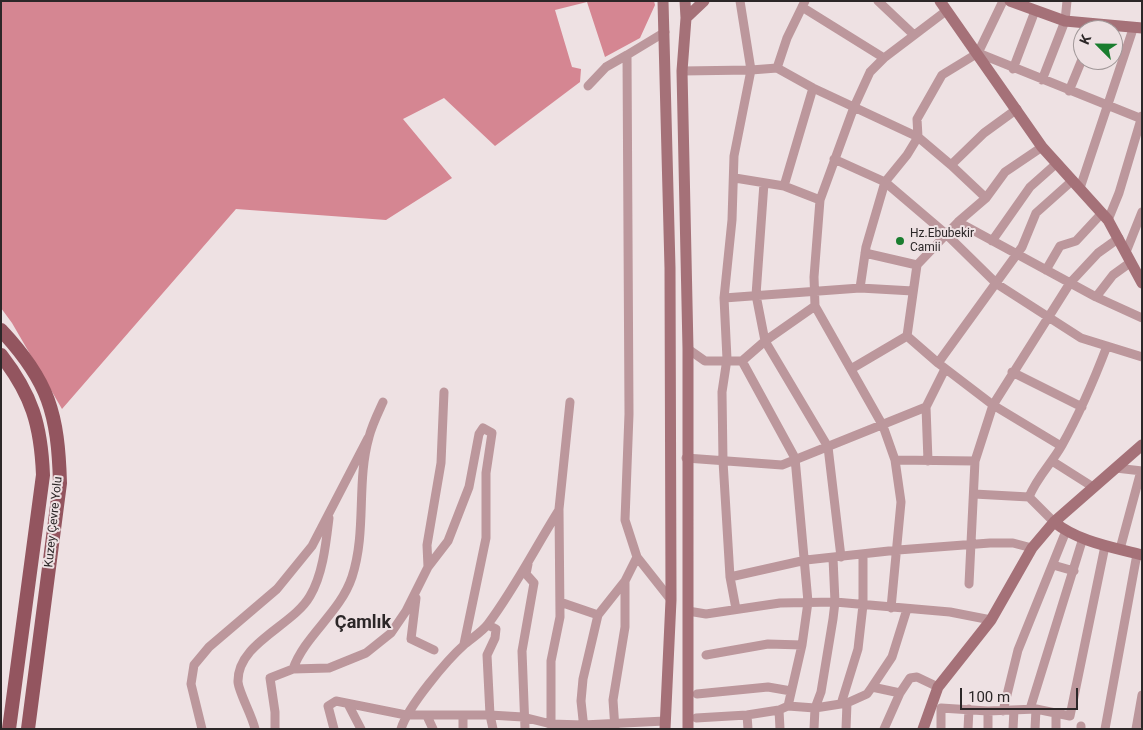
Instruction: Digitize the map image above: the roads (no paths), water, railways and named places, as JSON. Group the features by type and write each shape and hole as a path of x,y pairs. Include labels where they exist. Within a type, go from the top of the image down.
{"main road":[{"path":"663,1 670,268 671,600 665,720 692,715"},
{"path":"685,1 686,18 682,71 688,349 686,458 688,611 692,715 688,729"},
{"path":"686,18 704,1"},
{"path":"1010,1 1073,23"},
{"path":"943,6 978,53 1042,147 1105,216 1119,238 1142,283"},
{"path":"1123,28 1138,28"},
{"name":"Kuzey Çevre Yolu","path":"1,330 26,359 46,393 55,416 59,442 60,483 28,729"},
{"name":"Kuzey Çevre Yolu","path":"1,355 17,376 36,416 42,444 43,475 9,729"},
{"path":"923,729 936,708 938,688 992,620 1032,548 1054,522 1142,445"},
{"path":"1054,522 1066,532 1105,546 1139,555"}],"street":[{"path":"736,609 730,577 723,460 722,392 726,359 724,298 735,178 734,156 751,70 740,1"},
{"path":"878,1 914,35"},
{"path":"860,288 865,253 885,182 907,155 918,137 917,119 942,75 978,53 1003,1"},
{"path":"1042,80 1065,21 1067,1"},
{"path":"778,68 787,38 804,4 884,58"},
{"path":"891,608 898,550 901,502 895,460 882,426 815,306 814,292 820,200 854,107 870,72 884,58 914,35 943,6"},
{"path":"1013,69 1035,11"},
{"path":"928,461 926,407 942,366 1022,247 1036,213 1076,184 1138,28"},
{"path":"588,86 606,67 665,32"},
{"path":"978,53 1013,69 1141,118 1119,193 1105,216 1076,241 1060,246 1046,270"},
{"path":"627,56 629,414 625,520 637,557 671,600"},
{"path":"682,71 778,68 813,88 918,137 986,198"},
{"path":"1069,91 1077,70"},
{"path":"784,186 813,88"},
{"path":"951,165 984,134 1017,109"},
{"path":"907,336 917,265 958,222 986,198 1005,172 1042,147"},
{"path":"834,159 885,182 946,234 997,284 1082,338 1142,358"},
{"path":"992,241 1030,187 1057,162"},
{"path":"735,178 784,186 820,200"},
{"path":"764,182 756,295 765,341 828,446 837,557 835,602 821,692 815,708 814,729"},
{"path":"1096,297 1129,257 1142,212"},
{"path":"958,222 1070,284 1142,318"},
{"path":"969,584 975,461 993,405 1012,372 1070,284 1098,253 1119,238"},
{"path":"865,253 917,265"},
{"path":"724,298 860,288 913,291"},
{"path":"688,349 705,361 726,359 742,361 765,341 815,306"},
{"path":"907,336 993,405 1061,446"},
{"path":"851,369 907,336"},
{"path":"1029,497 1036,480 1052,461 1082,407 1107,346"},
{"path":"742,361 795,458 806,560 808,602 802,645 788,706"},
{"path":"1012,372 1082,407"},
{"path":"428,567 427,546 441,464 444,392"},
{"path":"202,729 191,684 194,665 209,647 277,589 312,546 368,438 383,402"},
{"path":"551,726 551,661 560,617 559,509 570,402"},
{"path":"686,458 782,465 795,458 882,426 926,407"},
{"path":"275,729 275,712 270,678 293,669 329,668 366,653 391,633 428,567 448,542 469,487 479,434 483,428 492,433 486,473 486,538 464,644"},
{"path":"293,669 297,658 334,612 352,578 360,543 368,438"},
{"path":"895,460 975,461"},
{"path":"1052,461 1093,487"},
{"path":"1116,468 1141,471 1120,549"},
{"path":"974,494 1029,497 1054,522"},
{"path":"254,729 253,718 238,682 243,664 254,645 290,621 310,596 324,557 331,508"},
{"path":"401,729 406,715 464,644 488,625 516,584 531,554 559,509"},
{"path":"1003,711 1018,650 1066,532"},
{"path":"1035,729 1033,710 1083,538"},
{"path":"730,577 806,560 898,550 1013,543 1032,548"},
{"path":"941,729 936,708 988,711 1033,710 1070,716 1105,546"},
{"path":"524,729 522,651 534,583 526,574 531,554"},
{"path":"846,729 844,704 858,649 863,605 863,555"},
{"path":"1105,729 1139,555"},
{"path":"584,727 583,679 598,615 625,581 637,557"},
{"path":"1053,565 1074,570"},
{"path":"615,725 613,700 625,627 625,581"},
{"path":"416,590 411,639 434,650"},
{"path":"560,602 598,615"},
{"path":"688,611 706,614 808,602 835,602 950,612 992,620"},
{"path":"692,715 715,718 779,710 788,706 815,708 844,704 867,694 892,657 907,608"},
{"path":"488,625 496,629 495,638 487,655 490,715 493,729"},
{"path":"706,655 768,644 802,645"},
{"path":"884,729 900,693 910,678 917,677 938,688"},
{"path":"697,694 768,687 791,691"},
{"path":"872,687 900,693"},
{"path":"1136,729 1142,695"},
{"path":"334,729 328,706 336,701 406,715 523,717 551,726 584,727 665,720"},
{"path":"348,704 361,729"},
{"path":"968,729 969,709"},
{"path":"779,710 780,729"},
{"path":"1013,729 1014,710"},
{"path":"988,711 988,729"},
{"path":"1056,714 1056,729"},
{"path":"463,715 463,729"},
{"path":"746,715 748,729"},
{"path":"427,716 433,729"},
{"path":"715,718 717,729"}],"place":[{"name":"Hz.Ebubekir Camii","path":"900,241"}],"district":[{"name":"Çamlık","path":"363,623"}]}
